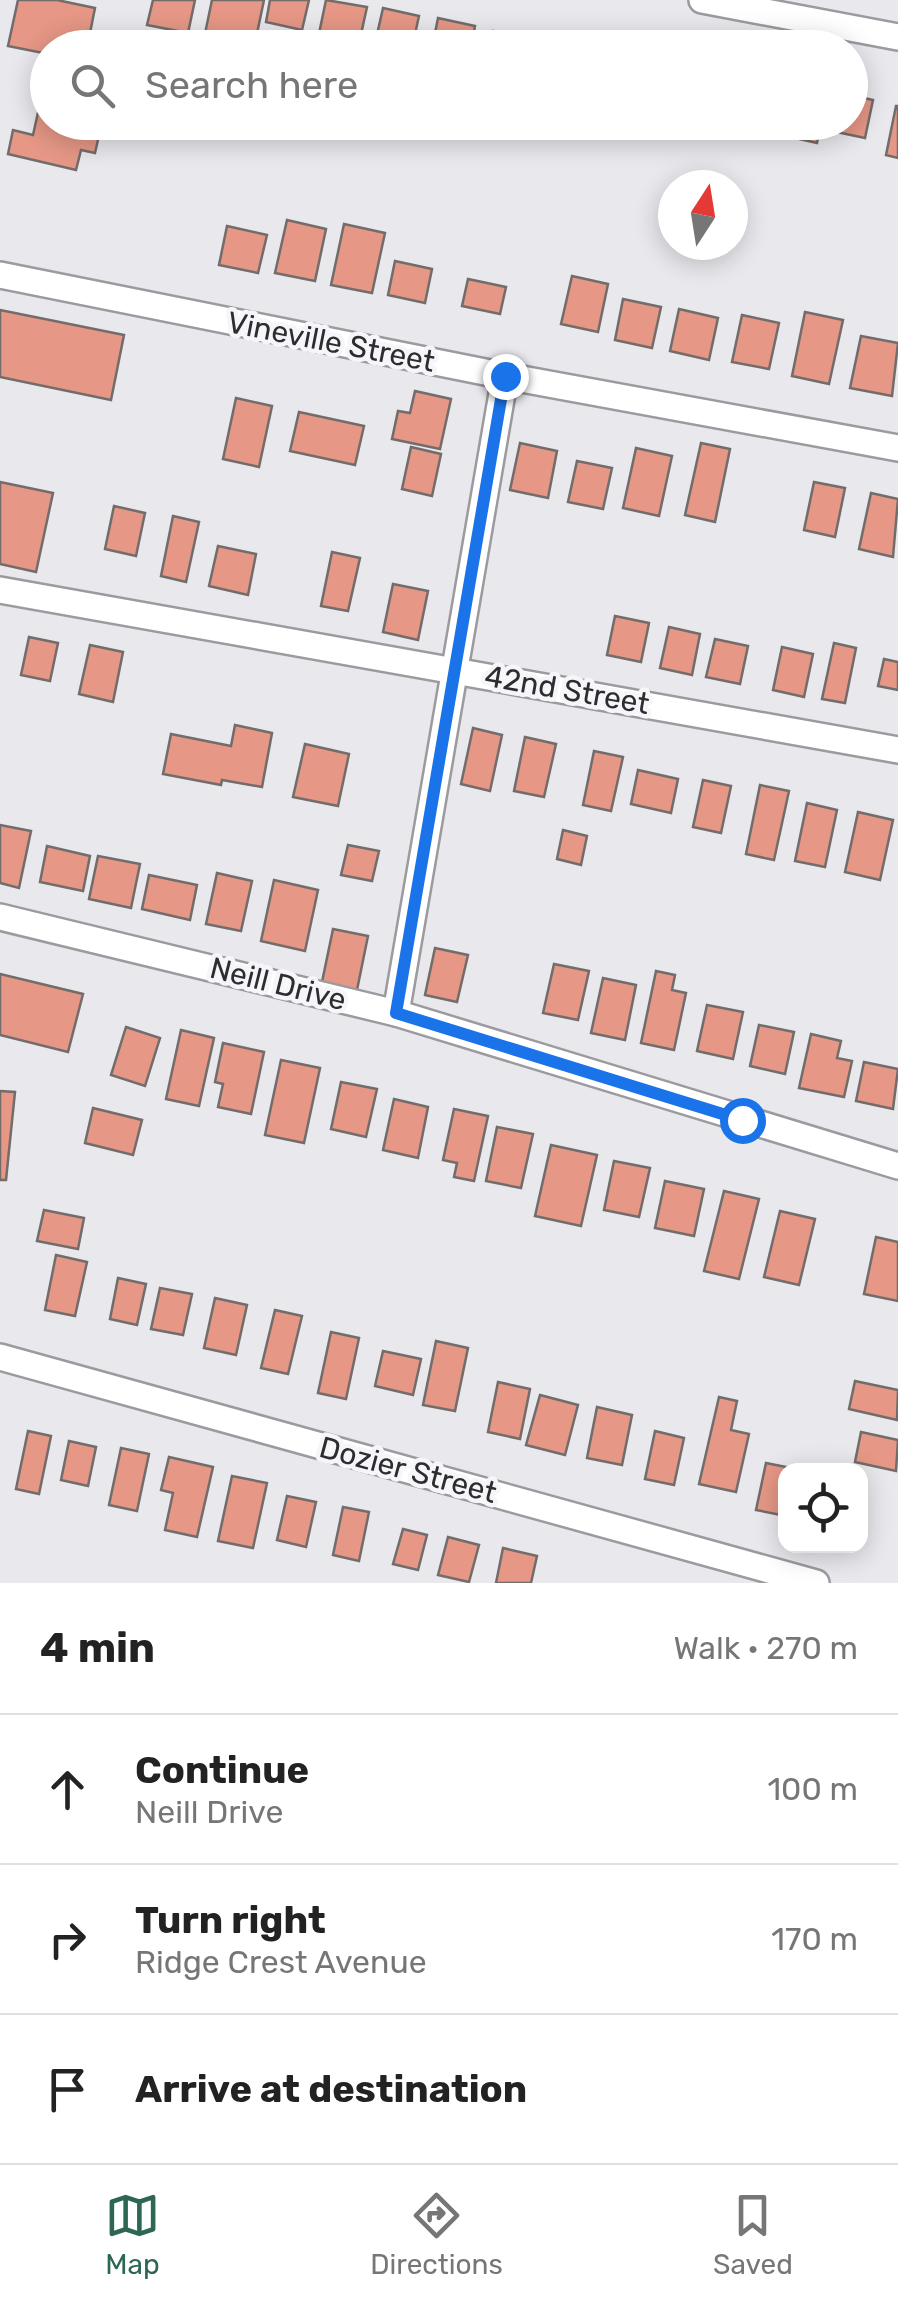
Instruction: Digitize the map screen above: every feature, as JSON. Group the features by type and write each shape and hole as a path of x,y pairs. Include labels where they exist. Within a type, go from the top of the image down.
{"street":[{"path":"702,0 861,30"},
{"path":"868,31 898,37"},
{"name":"Vineville Street","path":"0,276 505,376 898,448"},
{"path":"396,1013 505,376"},
{"name":"42nd Street","path":"0,590 898,750"},
{"name":"Neill Drive","path":"0,917 396,1013 898,1166"},
{"name":"Dozier Street","path":"0,1358 816,1583"}],"building":[{"path":"18,0 57,0 95,8 91,30 30,30 30,50 8,46"},
{"path":"153,0 195,0 189,30 147,25"},
{"path":"212,0 264,0 258,30 206,30"},
{"path":"270,0 309,0 302,30 266,22"},
{"path":"326,0 367,7 362,30 320,30"},
{"path":"383,8 419,16 416,30 378,30"},
{"path":"438,18 475,26 474,30 436,30"},
{"path":"898,106 898,158 886,155"},
{"path":"13,130 30,134 30,140 98,140 95,153 81,150 76,170 8,154"},
{"path":"287,220 326,229 315,281 275,273"},
{"path":"344,224 385,233 372,293 331,285"},
{"path":"227,226 267,235 258,273 219,265"},
{"path":"395,261 432,269 425,303 388,295"},
{"path":"572,276 608,284 598,332 561,324"},
{"path":"468,279 506,287 500,314 462,306"},
{"path":"623,299 661,307 652,348 615,340"},
{"path":"679,309 718,318 709,360 670,351"},
{"path":"0,310 124,335 111,400 0,377"},
{"path":"805,312 843,320 829,384 792,376"},
{"path":"742,315 779,323 769,369 732,362"},
{"path":"861,336 898,343 892,396 850,388"},
{"path":"415,391 451,399 440,449 392,439 398,411 410,413"},
{"path":"236,398 272,406 259,467 223,459"},
{"path":"299,412 364,426 355,465 290,451"},
{"path":"520,443 557,451 548,498 510,490"},
{"path":"701,443 730,449 715,522 685,515"},
{"path":"411,447 441,454 432,496 402,489"},
{"path":"636,448 672,456 659,516 623,508"},
{"path":"577,461 612,468 603,509 568,502"},
{"path":"0,482 53,493 36,572 0,564"},
{"path":"814,482 845,488 835,537 804,530"},
{"path":"871,493 898,499 893,557 859,549"},
{"path":"114,506 145,513 136,556 105,549"},
{"path":"173,516 199,522 186,582 161,576"},
{"path":"218,546 256,554 248,595 209,586"},
{"path":"332,552 360,558 348,611 321,606"},
{"path":"393,584 428,591 418,640 383,632"},
{"path":"615,616 649,623 641,662 607,655"},
{"path":"669,627 700,634 692,675 660,668"},
{"path":"29,637 58,643 50,681 21,675"},
{"path":"715,639 748,646 740,684 706,677"},
{"path":"834,643 856,648 845,703 822,699"},
{"path":"90,645 123,652 113,702 79,694"},
{"path":"782,647 813,654 804,697 773,690"},
{"path":"884,659 898,662 898,690 878,686"},
{"path":"235,725 272,733 262,787 222,780 221,785 163,774 171,734 231,746"},
{"path":"473,728 502,735 490,791 461,784"},
{"path":"525,737 556,744 544,797 514,791"},
{"path":"305,744 349,754 338,806 293,797"},
{"path":"594,751 623,757 611,811 583,805"},
{"path":"638,770 678,779 671,813 631,804"},
{"path":"703,780 731,786 721,833 693,827"},
{"path":"760,785 789,791 774,860 746,854"},
{"path":"807,803 837,810 825,867 795,861"},
{"path":"858,812 893,820 880,880 845,872"},
{"path":"0,825 31,831 19,888 0,883"},
{"path":"563,830 587,836 581,865 557,859"},
{"path":"348,845 379,851 372,881 341,875"},
{"path":"47,846 90,856 83,891 40,882"},
{"path":"98,856 140,864 131,908 89,899"},
{"path":"217,873 252,881 241,931 206,924"},
{"path":"149,875 197,885 190,920 142,909"},
{"path":"274,880 318,890 305,951 261,941"},
{"path":"333,929 368,936 357,990 322,982"},
{"path":"435,948 468,955 457,1002 425,995"},
{"path":"554,964 589,971 578,1020 543,1013"},
{"path":"656,971 675,975 672,990 686,993 674,1050 641,1043"},
{"path":"0,974 83,994 68,1052 0,1035"},
{"path":"603,978 636,985 625,1040 591,1033"},
{"path":"707,1005 743,1012 733,1059 697,1051"},
{"path":"759,1025 794,1032 785,1074 750,1066"},
{"path":"126,1027 160,1038 145,1086 111,1075"},
{"path":"181,1030 214,1038 199,1106 166,1099"},
{"path":"811,1034 841,1041 837,1058 852,1061 844,1097 799,1088"},
{"path":"223,1043 264,1052 251,1114 218,1107 223,1084 215,1082"},
{"path":"281,1060 320,1068 304,1143 265,1135"},
{"path":"864,1062 898,1069 893,1109 856,1101"},
{"path":"341,1082 377,1089 366,1137 331,1129"},
{"path":"0,1091 15,1092 6,1180 0,1180"},
{"path":"394,1099 428,1107 418,1158 383,1150"},
{"path":"93,1108 142,1120 133,1155 85,1143"},
{"path":"454,1109 488,1116 474,1181 454,1177 457,1163 443,1160"},
{"path":"497,1127 533,1134 521,1188 486,1181"},
{"path":"551,1145 597,1155 581,1226 535,1216"},
{"path":"614,1161 650,1168 639,1217 604,1210"},
{"path":"665,1181 704,1189 694,1236 655,1228"},
{"path":"724,1191 759,1199 739,1279 704,1271"},
{"path":"44,1210 84,1218 78,1249 37,1241"},
{"path":"780,1211 815,1219 799,1285 764,1277"},
{"path":"876,1237 898,1242 898,1301 864,1294"},
{"path":"56,1255 87,1262 75,1316 45,1310"},
{"path":"118,1278 146,1284 137,1325 110,1319"},
{"path":"160,1288 192,1294 183,1335 151,1329"},
{"path":"215,1298 247,1305 236,1355 204,1348"},
{"path":"275,1310 302,1316 288,1374 261,1368"},
{"path":"331,1332 359,1338 346,1399 318,1393"},
{"path":"436,1341 468,1348 455,1411 423,1405"},
{"path":"383,1351 421,1359 413,1395 375,1386"},
{"path":"855,1381 898,1390 897,1420 849,1409"},
{"path":"498,1382 530,1389 520,1439 488,1432"},
{"path":"540,1395 578,1405 565,1455 526,1445"},
{"path":"719,1397 737,1401 731,1430 749,1434 736,1492 699,1484"},
{"path":"597,1407 632,1415 622,1465 587,1458"},
{"path":"28,1431 51,1436 39,1494 16,1489"},
{"path":"655,1431 684,1438 674,1485 645,1479"},
{"path":"861,1432 898,1440 896,1471 855,1462"},
{"path":"69,1441 96,1447 88,1486 61,1480"},
{"path":"121,1448 149,1454 137,1511 109,1505"},
{"path":"169,1457 213,1467 197,1537 165,1530 173,1493 161,1490"},
{"path":"766,1463 778,1465 778,1514 756,1510"},
{"path":"232,1476 267,1483 253,1548 218,1541"},
{"path":"287,1496 316,1502 306,1547 277,1540"},
{"path":"343,1507 369,1512 359,1561 333,1555"},
{"path":"403,1529 427,1535 418,1570 393,1564"},
{"path":"448,1537 479,1545 469,1582 438,1575"},
{"path":"503,1548 537,1556 531,1583 496,1583"}],"route":[{"path":"505,376 396,1013 742,1120"}]}
